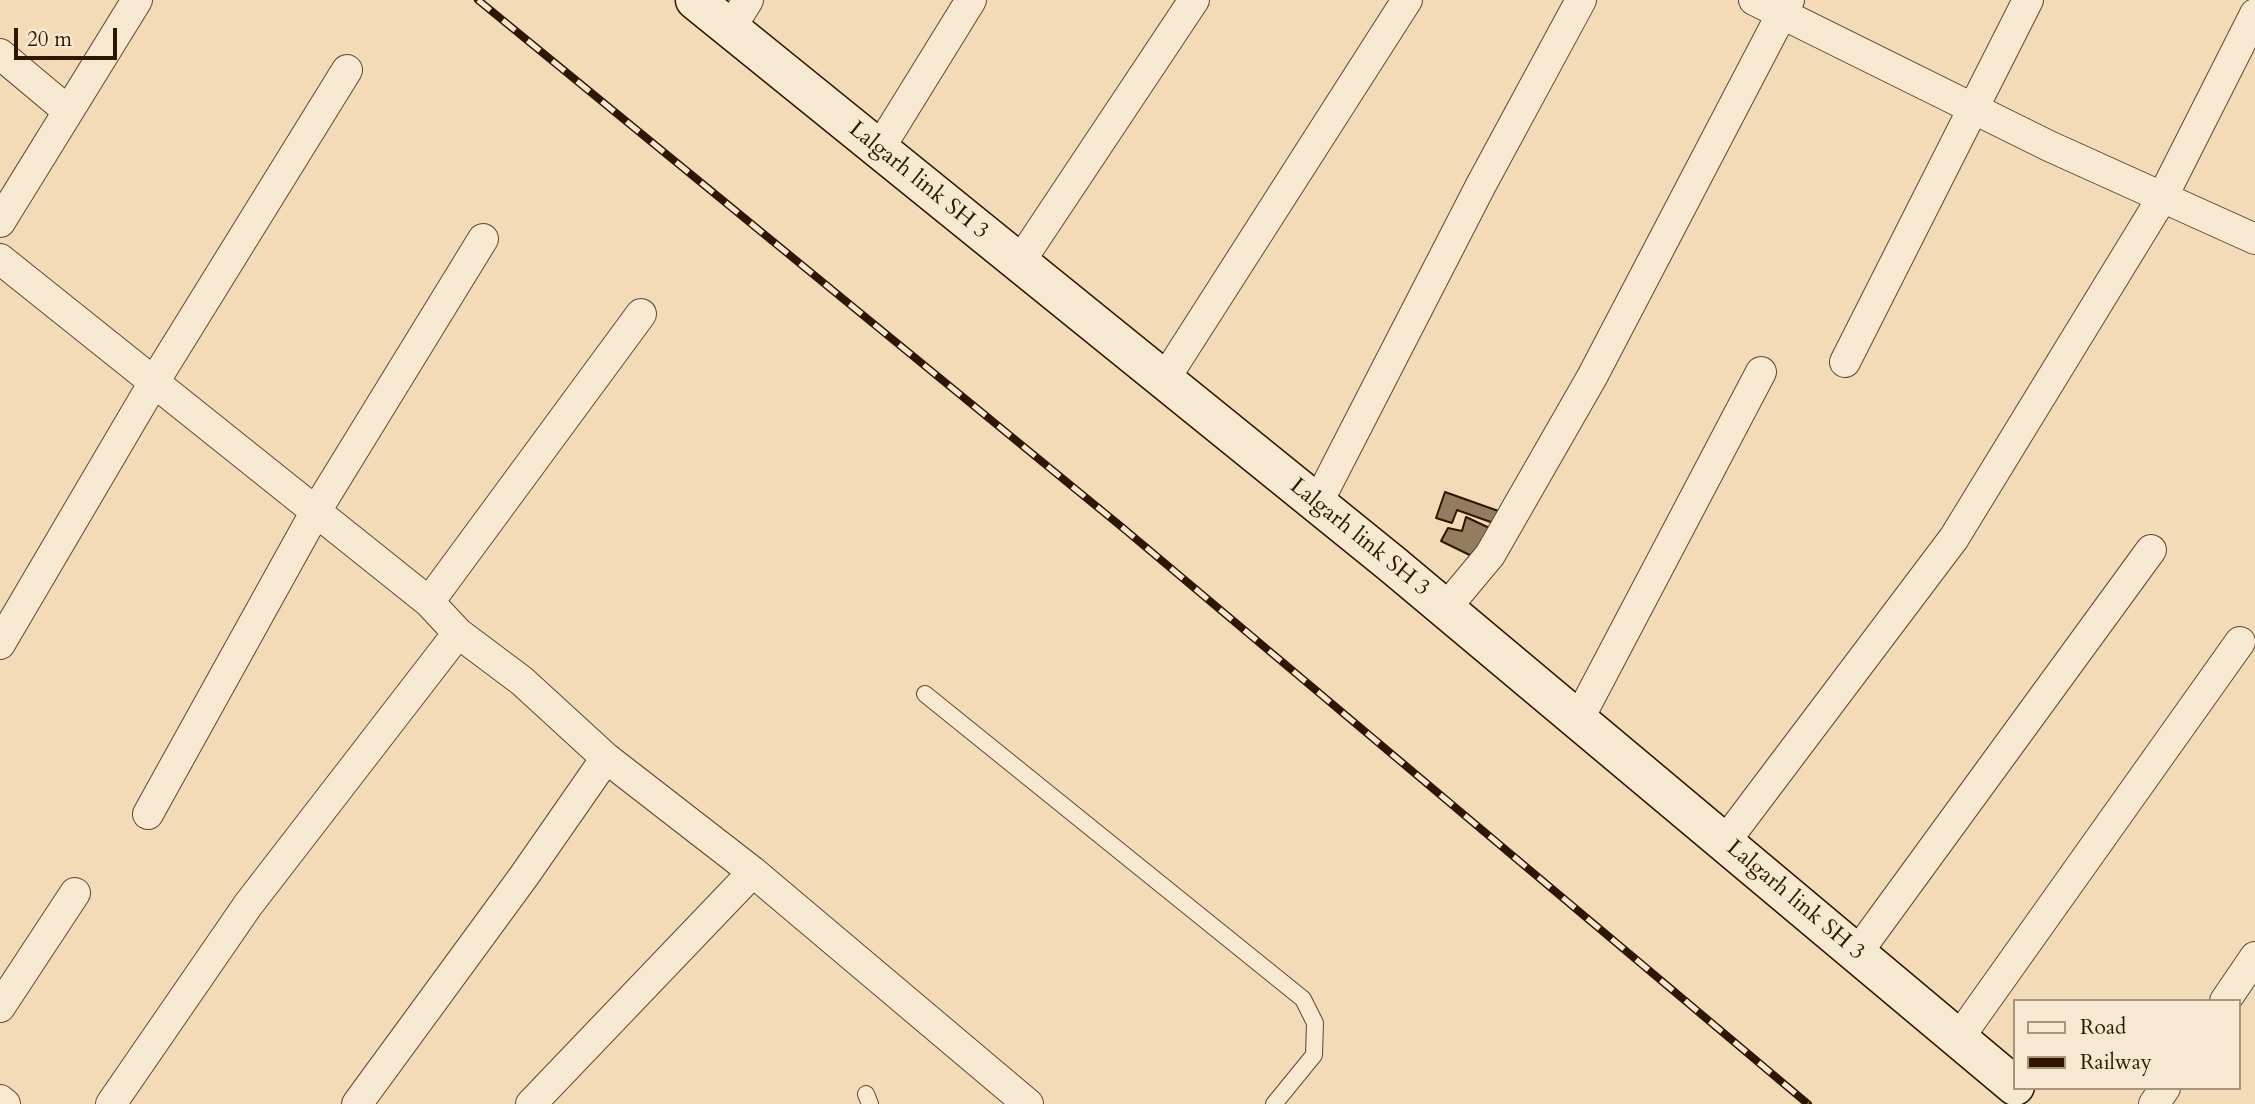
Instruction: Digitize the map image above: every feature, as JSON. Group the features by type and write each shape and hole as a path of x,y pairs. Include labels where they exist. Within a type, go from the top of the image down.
{"street":[{"path":"0,222 137,0"},
{"name":"Lalgarh link SH 3","path":"695,0 739,14 878,149 1446,609 1577,722 2014,1085"},
{"path":"878,149 971,0"},
{"path":"1019,263 1194,0"},
{"path":"1164,380 1407,0"},
{"path":"1317,504 1480,185 1581,0"},
{"path":"1754,0 1785,7 1973,108 2255,239"},
{"path":"1845,362 2028,0"},
{"path":"1446,609 1490,555 1592,377 1785,7"},
{"path":"1724,843 1954,538 2162,198 2255,14"},
{"path":"0,54 68,111"},
{"path":"0,644 155,383 347,70"},
{"path":"148,814 316,511 483,239"},
{"path":"0,259 429,601 458,633 522,681 606,758 752,872 1028,1104"},
{"path":"429,601 642,314"},
{"path":"1577,722 1761,372"},
{"path":"1857,953 2151,550"},
{"path":"111,1104 248,905 458,633"},
{"path":"1958,1039 2240,642"},
{"path":"356,1104 524,876 606,758"},
{"path":"531,1104 752,872"},
{"path":"0,1007 75,893"},
{"path":"2226,999 2255,957"},
{"name":"Lalgarh link SH 3","path":"2020,1090 2036,1104"},
{"path":"0,1100 5,1104"}],"lane":[{"path":"925,694 1303,999 1315,1023 1314,1055 1275,1104"}],"building":[{"path":"1445,492 1504,513 1499,525 1457,510 1452,523 1436,518"},
{"path":"1466,517 1498,532 1484,562 1441,541 1448,528 1462,531"}],"railway":[{"path":"478,0 1123,528 1808,1104"}]}
